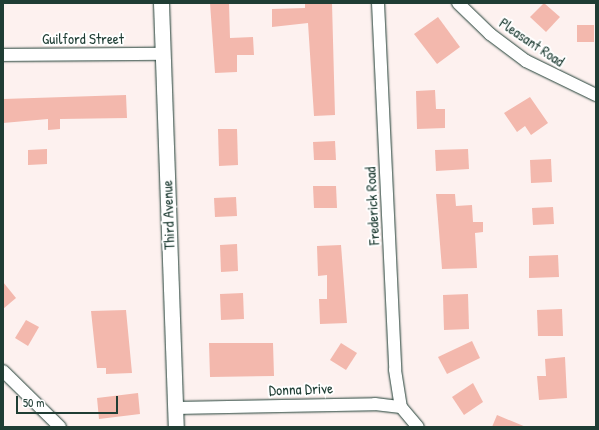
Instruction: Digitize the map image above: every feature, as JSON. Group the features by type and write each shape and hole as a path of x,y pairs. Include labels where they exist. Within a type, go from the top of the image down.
{"street":[{"name":"Third Avenue","path":"161,3 176,427"},
{"name":"Frederick Road","path":"378,3 395,370 401,407"},
{"name":"Pleasant Road","path":"458,3 490,34 526,61 596,94"},
{"name":"Guilford Street","path":"3,55 163,54"},
{"path":"3,371 60,427"},
{"name":"Donna Drive","path":"175,408 346,403 401,407"},
{"path":"401,407 418,427"}],"building":[{"path":"210,3 229,3 230,38 253,37 254,55 237,55 237,72 215,73"},
{"path":"305,3 332,3 335,115 314,116 308,23 272,27 272,9 305,8"},
{"path":"544,3 560,17 546,32 530,17"},
{"path":"438,17 460,47 437,64 414,34"},
{"path":"577,25 594,25 594,42 577,42"},
{"path":"435,90 436,109 445,109 445,128 417,129 416,91"},
{"path":"126,95 127,118 60,119 60,129 48,130 48,119 3,123 3,99"},
{"path":"530,97 548,123 531,135 525,126 517,132 504,113"},
{"path":"218,129 237,129 238,165 219,166"},
{"path":"335,141 336,160 314,160 313,142"},
{"path":"47,149 47,164 28,165 28,150"},
{"path":"468,149 469,169 436,171 435,150"},
{"path":"551,159 552,182 531,183 530,160"},
{"path":"313,186 336,186 337,208 314,208"},
{"path":"436,194 455,194 456,206 472,205 473,222 483,222 483,232 475,233 477,268 442,269"},
{"path":"236,197 237,216 215,217 214,198"},
{"path":"553,207 554,224 533,225 532,208"},
{"path":"237,244 238,271 221,272 220,245"},
{"path":"341,245 347,323 320,324 319,299 327,299 327,275 318,276 317,246"},
{"path":"558,255 559,277 529,278 529,256"},
{"path":"3,282 16,298 3,309"},
{"path":"243,293 244,319 221,320 220,294"},
{"path":"468,294 469,329 444,330 443,295"},
{"path":"562,309 563,336 538,336 537,310"},
{"path":"126,310 132,373 106,374 106,368 97,368 91,311"},
{"path":"26,320 39,327 28,346 15,338"},
{"path":"472,341 480,358 447,374 438,357"},
{"path":"209,343 273,343 274,376 210,377"},
{"path":"341,343 357,353 346,370 330,360"},
{"path":"565,357 567,398 539,400 537,376 546,376 545,359"},
{"path":"473,383 483,402 464,415 452,397"},
{"path":"138,393 140,414 99,419 97,398"},
{"path":"497,415 526,427 492,427"}]}
